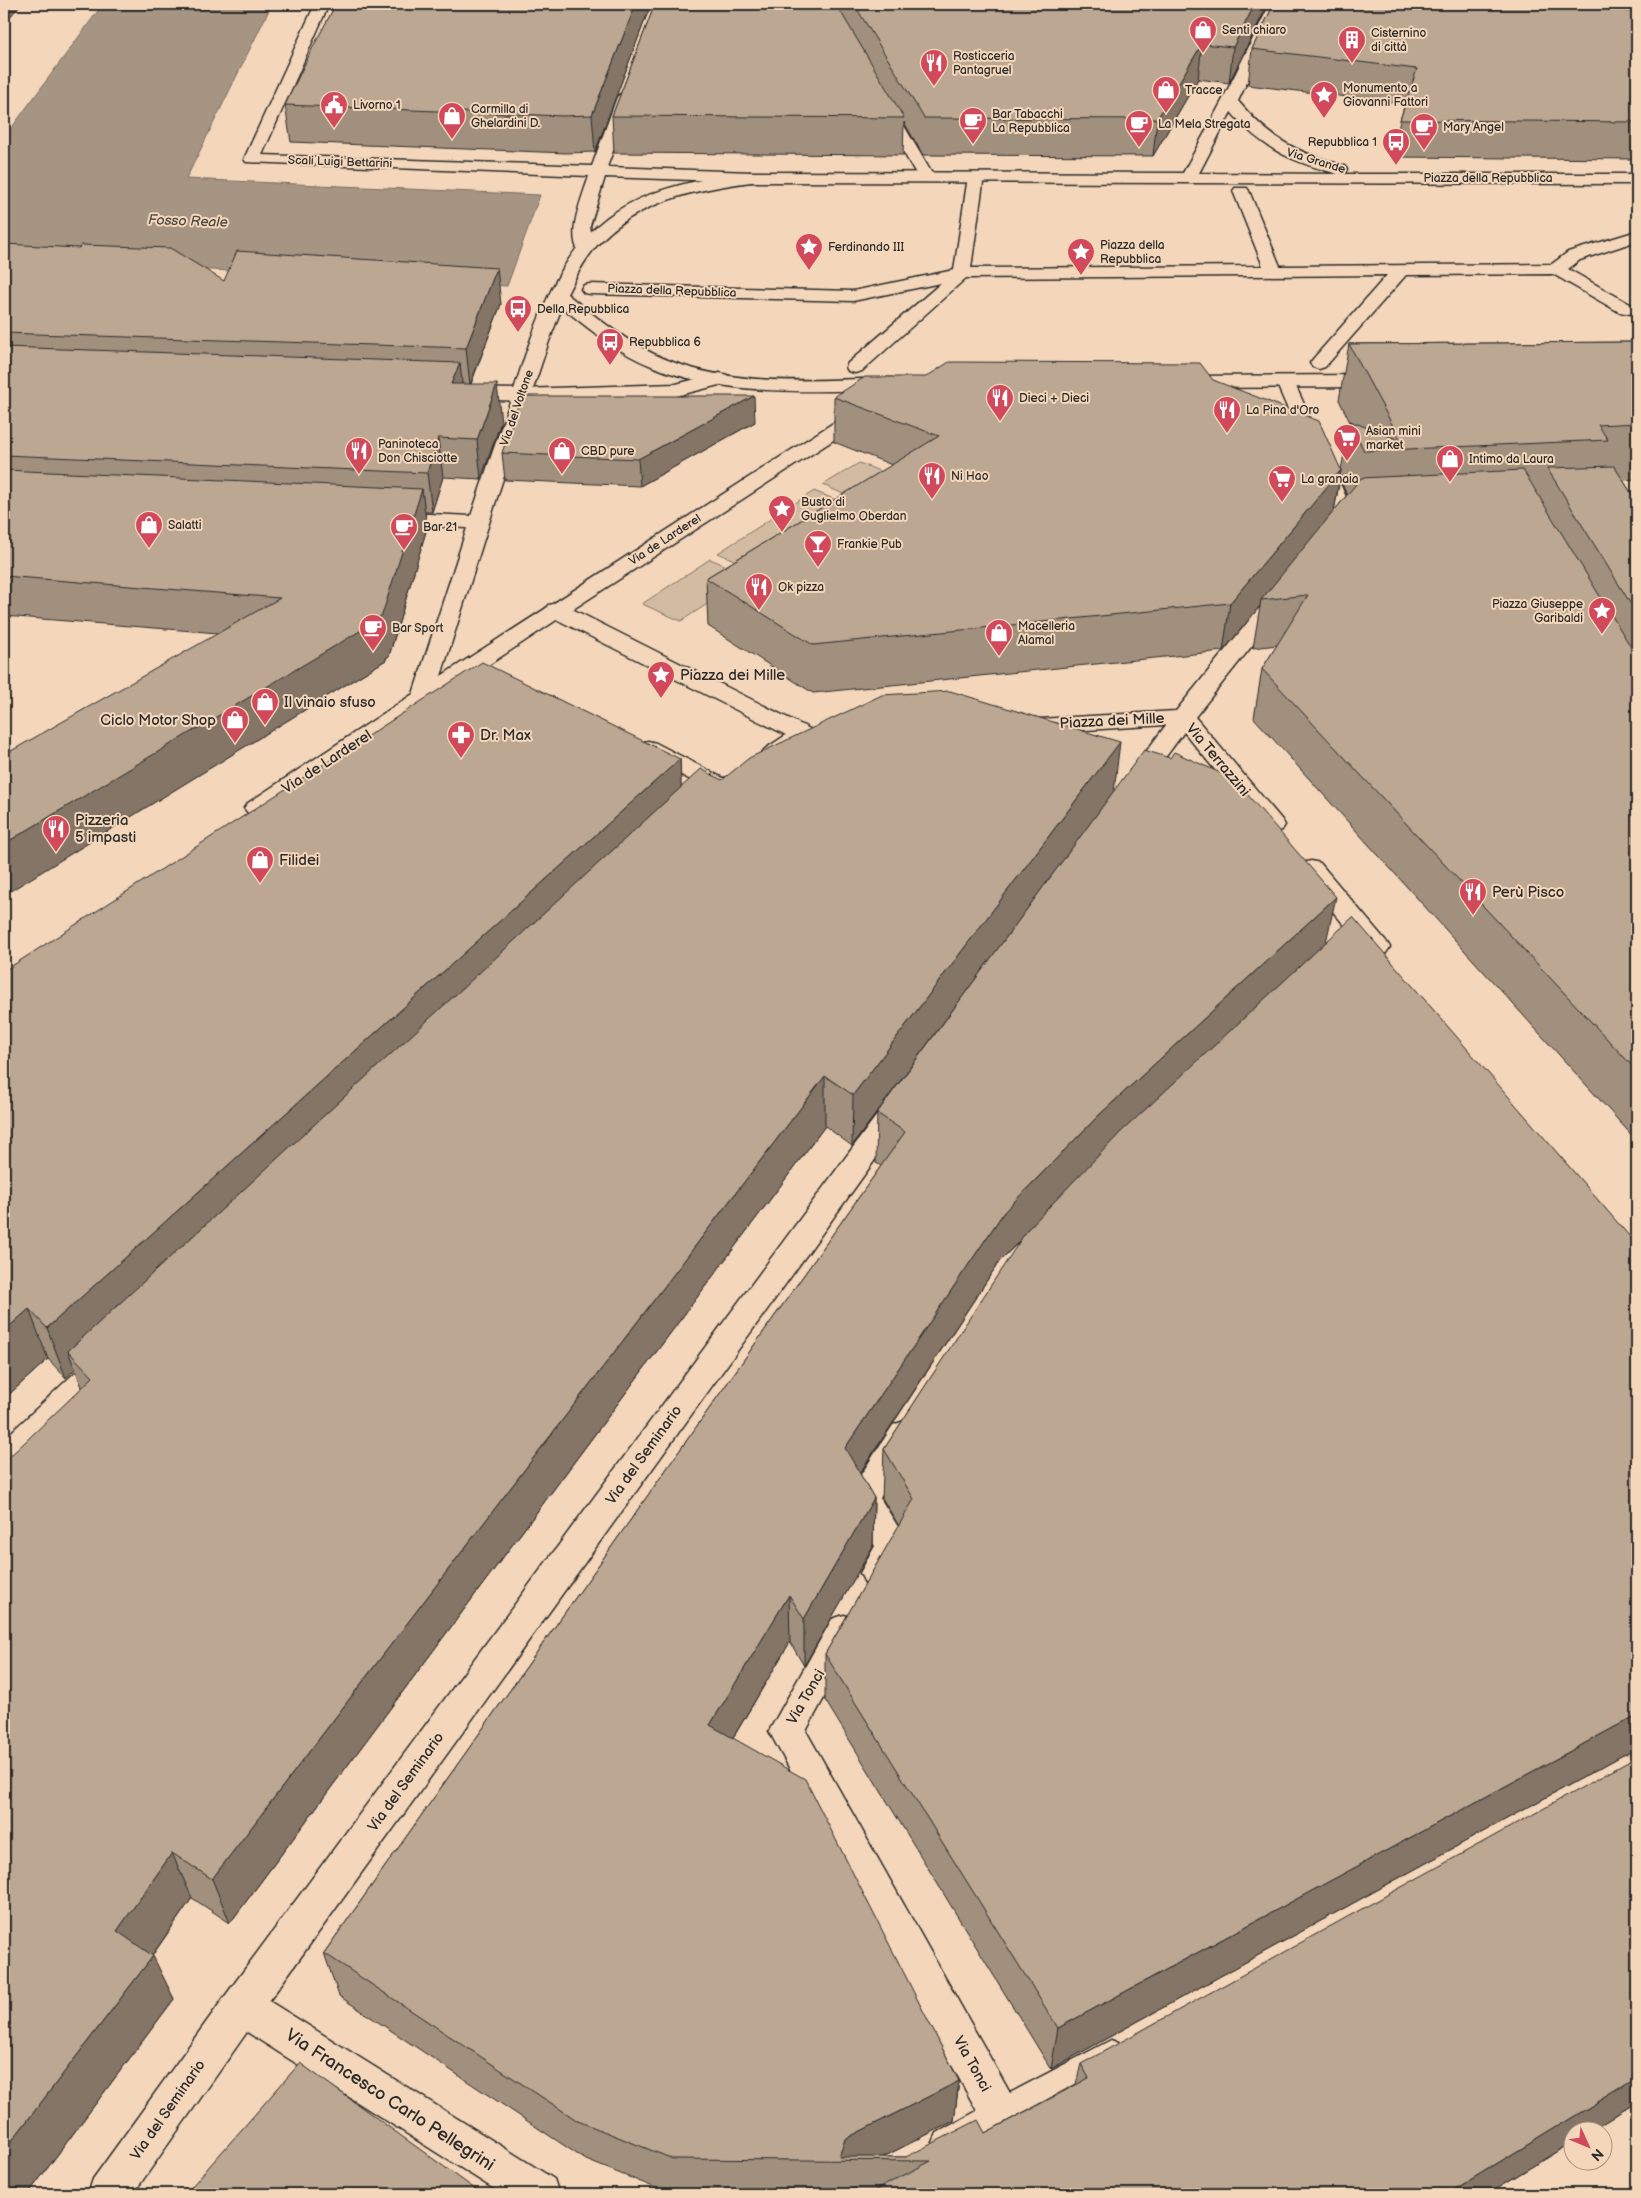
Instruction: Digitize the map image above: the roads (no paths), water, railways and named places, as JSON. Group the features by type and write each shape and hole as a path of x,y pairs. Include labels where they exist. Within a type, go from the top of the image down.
{"street":[{"name":"Scali Luigi Bettarini","path":"322,4 252,159 598,172"},
{"path":"1189,177 1230,101 1278,4"},
{"path":"585,248 582,226 598,172 632,79"},
{"path":"878,96 926,177"},
{"name":"Via Grande","path":"1230,101 1252,127 1284,152 1340,170 1392,178"},
{"name":"Piazza della Repubblica","path":"598,172 752,177 1637,179"},
{"name":"Piazza della Repubblica","path":"558,295 585,248 607,226 638,206 698,186 752,177"},
{"name":"Piazza della Repubblica","path":"1594,178 1637,185"},
{"path":"855,367 962,273 975,183"},
{"path":"1241,191 1274,271"},
{"path":"1556,269 1574,256 1637,236"},
{"name":"Piazza della Repubblica","path":"590,289 853,296 962,273 1556,269 1625,308 1637,310"},
{"path":"1319,363 1401,270"},
{"path":"558,295 614,338 659,363 720,379"},
{"name":"Via del Voltone","path":"478,522 521,395 558,295"},
{"path":"447,393 521,395 676,390 720,379"},
{"name":"Via de Larderel","path":"235,822 556,610 909,384 804,385 720,379"},
{"path":"1166,382 1403,381"},
{"path":"1285,382 1354,517 1320,547"},
{"path":"372,517 478,522 423,699"},
{"path":"1117,807 1183,717 1290,584"},
{"path":"556,610 802,734 825,739"},
{"path":"480,660 503,673"},
{"name":"Piazza dei Mille","path":"1002,728 1183,717"},
{"name":"Via Terrazzini","path":"1183,717 1292,849 1352,940 1394,967"},
{"path":"631,739 713,796 802,734"},
{"name":"Via del Seminario","path":"108,2194 242,2006 917,1080"},
{"path":"4,1458 127,1343"},
{"name":"Via Tonci","path":"920,1409 862,1498 893,1546 787,1731 1003,2119"},
{"name":"Via Francesco Carlo Pellegrini","path":"242,2006 539,2194"},
{"path":"919,2163 1142,2042"}],"water":[{"name":"Fosso Reale","path":"103,4 272,4 186,179 540,195 507,286 46,261 4,249 4,138"}],"place":[{"name":"Senti chiaro","path":"1203,54"},
{"name":"Cisternino di città","path":"1352,64"},
{"name":"Rosticceria Pantagruel","path":"934,87"},
{"name":"Tracce","path":"1166,114"},
{"name":"Monumento a Giovanni Fattori","path":"1324,119"},
{"name":"Livorno 1","path":"334,129"},
{"name":"Carmilla di Ghelardini D.","path":"452,140"},
{"name":"Bar Tabacchi La Repubblica","path":"973,145"},
{"name":"La Mela Stregata","path":"1139,148"},
{"name":"Mary Angel","path":"1424,151"},
{"name":"Repubblica 1","path":"1396,166"},
{"name":"Ferdinando III","path":"809,271"},
{"name":"Piazza della Repubblica","path":"1081,276"},
{"name":"Della Repubblica","path":"518,333"},
{"name":"Repubblica 6","path":"610,366"},
{"name":"Dieci + Dieci","path":"1000,422"},
{"name":"La Pina d'Oro","path":"1227,434"},
{"name":"Asian mini market","path":"1347,462"},
{"name":"Paninoteca Don Chisciotte","path":"359,475"},
{"name":"CBD pure","path":"562,475"},
{"name":"Intimo da Laura","path":"1450,483"},
{"name":"Ni Hao","path":"932,500"},
{"name":"La granaia","path":"1282,503"},
{"name":"Busto di Guglielmo Oberdan","path":"782,533"},
{"name":"Salatti","path":"149,549"},
{"name":"Bar 21","path":"404,551"},
{"name":"Frankie Pub","path":"818,568"},
{"name":"Ok pizza","path":"759,611"},
{"name":"Piazza Giuseppe Garibaldi","path":"1602,635"},
{"name":"Bar Sport","path":"373,652"},
{"name":"Macelleria Alamal","path":"999,657"},
{"name":"Piazza dei Mille","path":"661,699"},
{"name":"Il vinaio sfuso","path":"265,726"},
{"name":"Ciclo Motor Shop","path":"235,744"},
{"name":"Dr. Max","path":"461,759"},
{"name":"Pizzeria 5 impasti","path":"56,853"},
{"name":"Filidei","path":"260,884"},
{"name":"Perù Pisco","path":"1473,916"}]}
